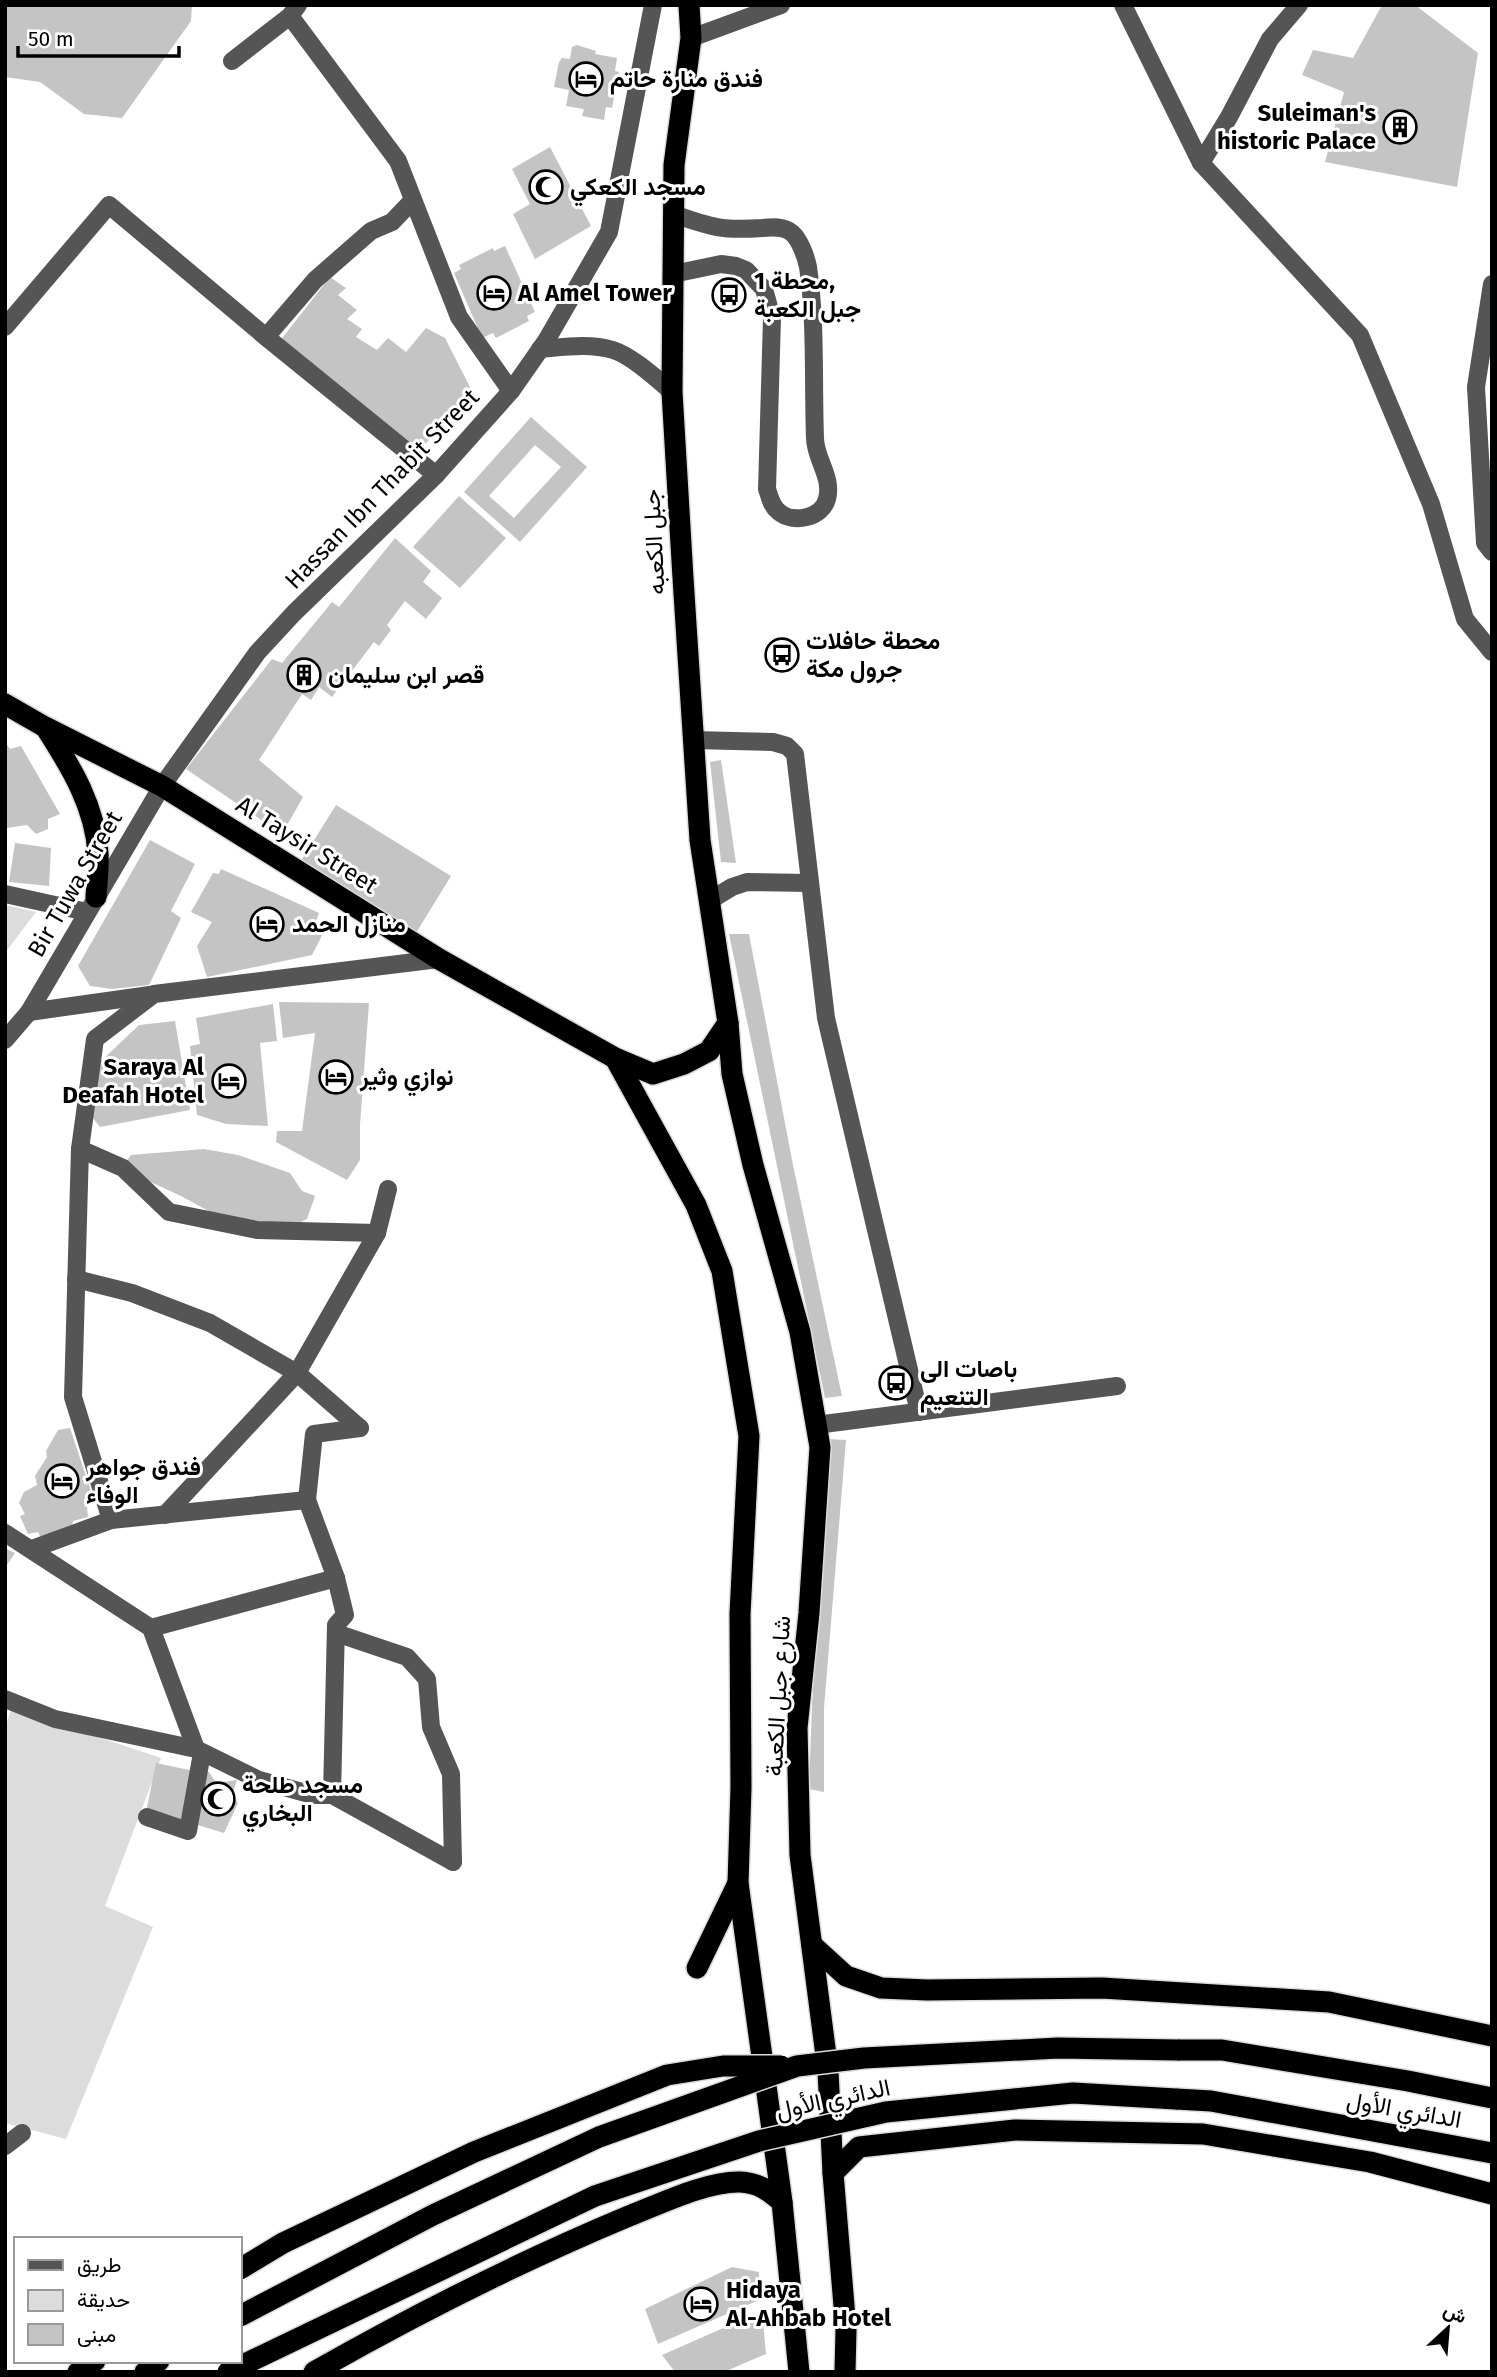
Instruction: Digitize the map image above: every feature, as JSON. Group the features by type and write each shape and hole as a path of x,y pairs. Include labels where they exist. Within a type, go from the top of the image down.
{"highway":[{"name":"جبل الكعبه","path":"689,5 691,38 674,165 673,392 700,840 728,1023 732,1074"},
{"name":"Al Taysir Street","path":"5,704 162,786 439,959 615,1058 653,1074 684,1064 709,1051 728,1023"},
{"path":"45,727 72,768 92,812 98,853 92,905"},
{"name":"شارع جبل الكعبة","path":"615,1058 696,1205 722,1272 749,1436 740,1614 741,1788 738,1884 782,2202 799,2372"},
{"name":"شارع جبل الكعبة","path":"732,1074 752,1165 800,1332 820,1447 809,1613 797,1728 800,1855 828,2071 846,2330 845,2372"},
{"path":"697,1968 738,1884"},
{"path":"812,1945 846,1976 881,1988 1102,1988 1329,2002 1492,2036"},
{"name":"الدائري الأول","path":"242,2315 433,2215 599,2137 797,2066 864,2058 1058,2048 1222,2050 1492,2098"},
{"path":"242,2268 283,2243 474,2152 667,2075 723,2066 797,2066"},
{"name":"الدائري الأول","path":"228,2372 595,2196 759,2141 886,2112 1073,2093 1211,2101 1492,2153"},
{"path":"833,2173 859,2147 1015,2130 1203,2134 1370,2162 1492,2194"},
{"path":"314,2372 394,2326 557,2246 687,2192 737,2182 759,2184 782,2202"}],"street":[{"name":"Hassan Ibn Thabit Street","path":"162,786 257,653 294,613 436,475 511,391 540,349 609,232 653,5"},
{"path":"691,38 781,5"},
{"path":"1123,5 1201,163 1360,335 1431,504 1465,619 1492,652"},
{"path":"1201,163 1270,39 1299,5"},
{"path":"232,61 294,11 398,162 459,317 511,391"},
{"path":"266,337 314,280 371,231 392,222 414,200"},
{"path":"5,327 109,205 436,475"},
{"path":"673,274 721,264 736,265 756,279 764,289 772,318 767,489 771,503 779,513 790,518 805,519 818,513 827,500 828,478 815,451 808,264 800,245 792,233 777,227 731,230 711,228 674,214"},
{"path":"1492,284 1476,387 1485,543 1492,552"},
{"path":"540,349 577,345 614,350 673,392"},
{"path":"693,740 773,742 787,746 795,754 826,1018 919,1412"},
{"name":"Bir Tuwa Street","path":"5,1041 29,1012 162,786"},
{"path":"709,901 732,887 747,882 810,883"},
{"path":"5,894 92,905"},
{"path":"29,1012 439,959"},
{"path":"111,1520 73,1397 80,1149 95,1039 154,994"},
{"path":"80,1149 123,1168 169,1212 257,1230 377,1233"},
{"path":"165,1515 297,1373 377,1233 388,1189"},
{"path":"76,1279 132,1293 210,1324 297,1373 360,1428 314,1434 307,1500 335,1578 345,1615 335,1625 332,1795"},
{"path":"816,1425 1117,1386"},
{"path":"32,1549 111,1520 307,1500"},
{"path":"5,1533 151,1628 199,1751 188,1831 147,1818"},
{"path":"151,1628 335,1578"},
{"path":"5,1699 55,1718 199,1751 259,1780 313,1795 332,1795 453,1863 451,1774 431,1727 427,1679 407,1657 336,1633"},
{"path":"5,2147 22,2133"}],"green space":[{"path":"5,905 36,912 5,953"},
{"path":"11,1708 161,1758 105,1906 153,1927 66,2139 5,2123 5,1730"}],"building":[{"path":"5,5 192,5 191,21 122,118 84,114 40,82 5,77"},
{"name":"Suleiman's historic Palace","path":"1382,5 1415,5 1478,53 1457,187 1325,162 1344,92 1302,75 1313,50 1353,58"},
{"name":"فندق منارة حاتم","path":"577,45 596,51 595,54 617,58 615,71 619,72 612,108 606,107 604,120 582,116 584,109 566,106 569,90 554,87 559,62 562,58 570,59 572,47"},
{"name":"مسجد الكعكي","path":"550,147 591,226 535,259 513,214 530,204 512,169"},
{"name":"Al Amel Tower","path":"505,246 535,312 527,316 529,321 496,338 493,333 482,338 454,273 461,269 459,265 493,248 494,251"},
{"path":"330,277 346,288 338,295 357,310 347,319 362,329 356,337 377,350 388,338 406,352 426,328 445,338 474,395 417,452 279,342"},
{"path":"531,417 587,467 520,542 464,492","holes":["535,445 561,467 514,518 489,496"]},
{"path":"459,496 506,538 460,588 413,547"},
{"name":"قصر ابن سليمان","path":"395,538 431,571 423,582 442,598 426,619 405,601 387,625 391,630 379,646 374,642 332,697 319,687 311,700 302,694 259,760 303,797 282,834 186,769 272,659 282,663 332,602 339,607"},
{"path":"5,742 10,749 21,746 60,814 48,819 48,829 36,834 27,825 7,828 5,825"},
{"path":"721,760 736,863 721,862 710,762"},
{"path":"336,805 451,876 416,933 301,861"},
{"path":"150,840 195,864 171,911 181,918 149,985 112,989 90,986 78,966"},
{"path":"15,843 51,848 49,886 9,882"},
{"name":"منازل الحمد","path":"221,869 319,913 316,921 327,926 312,955 207,977 197,946 212,922 191,912 213,873 219,874"},
{"path":"729,934 749,934 793,1165 842,1396 825,1398"},
{"name":"نوازي وثير","path":"279,1002 369,1003 360,1160 347,1180 276,1142 277,1131 302,1131 315,1033 283,1038"},
{"name":"Saraya Al Deafah Hotel","path":"273,1004 277,1041 260,1043 268,1126 226,1124 197,1115 190,1046 200,1044 196,1018"},
{"path":"175,1021 190,1110 100,1127 92,1117 98,1064 139,1025"},
{"path":"204,1149 238,1155 290,1173 302,1191 315,1196 307,1219 293,1226 223,1219 131,1173 125,1163 131,1155"},
{"name":"فندق جواهر الوفاء","path":"70,1428 95,1503 87,1507 88,1517 73,1521 72,1527 41,1538 38,1532 28,1534 20,1516 25,1514 19,1503 24,1492 37,1485 35,1476 47,1457 46,1451 58,1430"},
{"path":"829,1439 846,1440 824,1708 824,1792 809,1789"},
{"path":"5,1548 15,1553 5,1568"},
{"path":"156,1763 194,1771 185,1821 146,1812"},
{"name":"مسجد طلحة البخاري","path":"209,1772 216,1783 237,1780 232,1795 238,1803 224,1833 198,1825 204,1773"},
{"name":"Hidaya Al-Ahbab Hotel","path":"732,2267 759,2272 759,2300 658,2344 645,2309"},
{"path":"762,2311 766,2354 724,2372 675,2372 662,2355"}],"place":[{"name":"فندق منارة حاتم","path":"586,79"},
{"name":"Suleiman's historic Palace","path":"1400,127"},
{"name":"مسجد الكعكي","path":"546,187"},
{"name":"Al Amel Tower","path":"494,293"},
{"name":"محطة 1, جبل الكعبة","path":"729,295"},
{"name":"محطة حافلات جرول مكة","path":"782,655"},
{"name":"قصر ابن سليمان","path":"304,675"},
{"name":"منازل الحمد","path":"267,924"},
{"name":"نوازي وثير","path":"336,1077"},
{"name":"Saraya Al Deafah Hotel","path":"229,1081"},
{"name":"باصات الى التنعيم","path":"896,1383"},
{"name":"فندق جواهر الوفاء","path":"62,1481"},
{"name":"مسجد طلحة البخاري","path":"218,1799"},
{"name":"Hidaya Al-Ahbab Hotel","path":"701,2304"}]}
